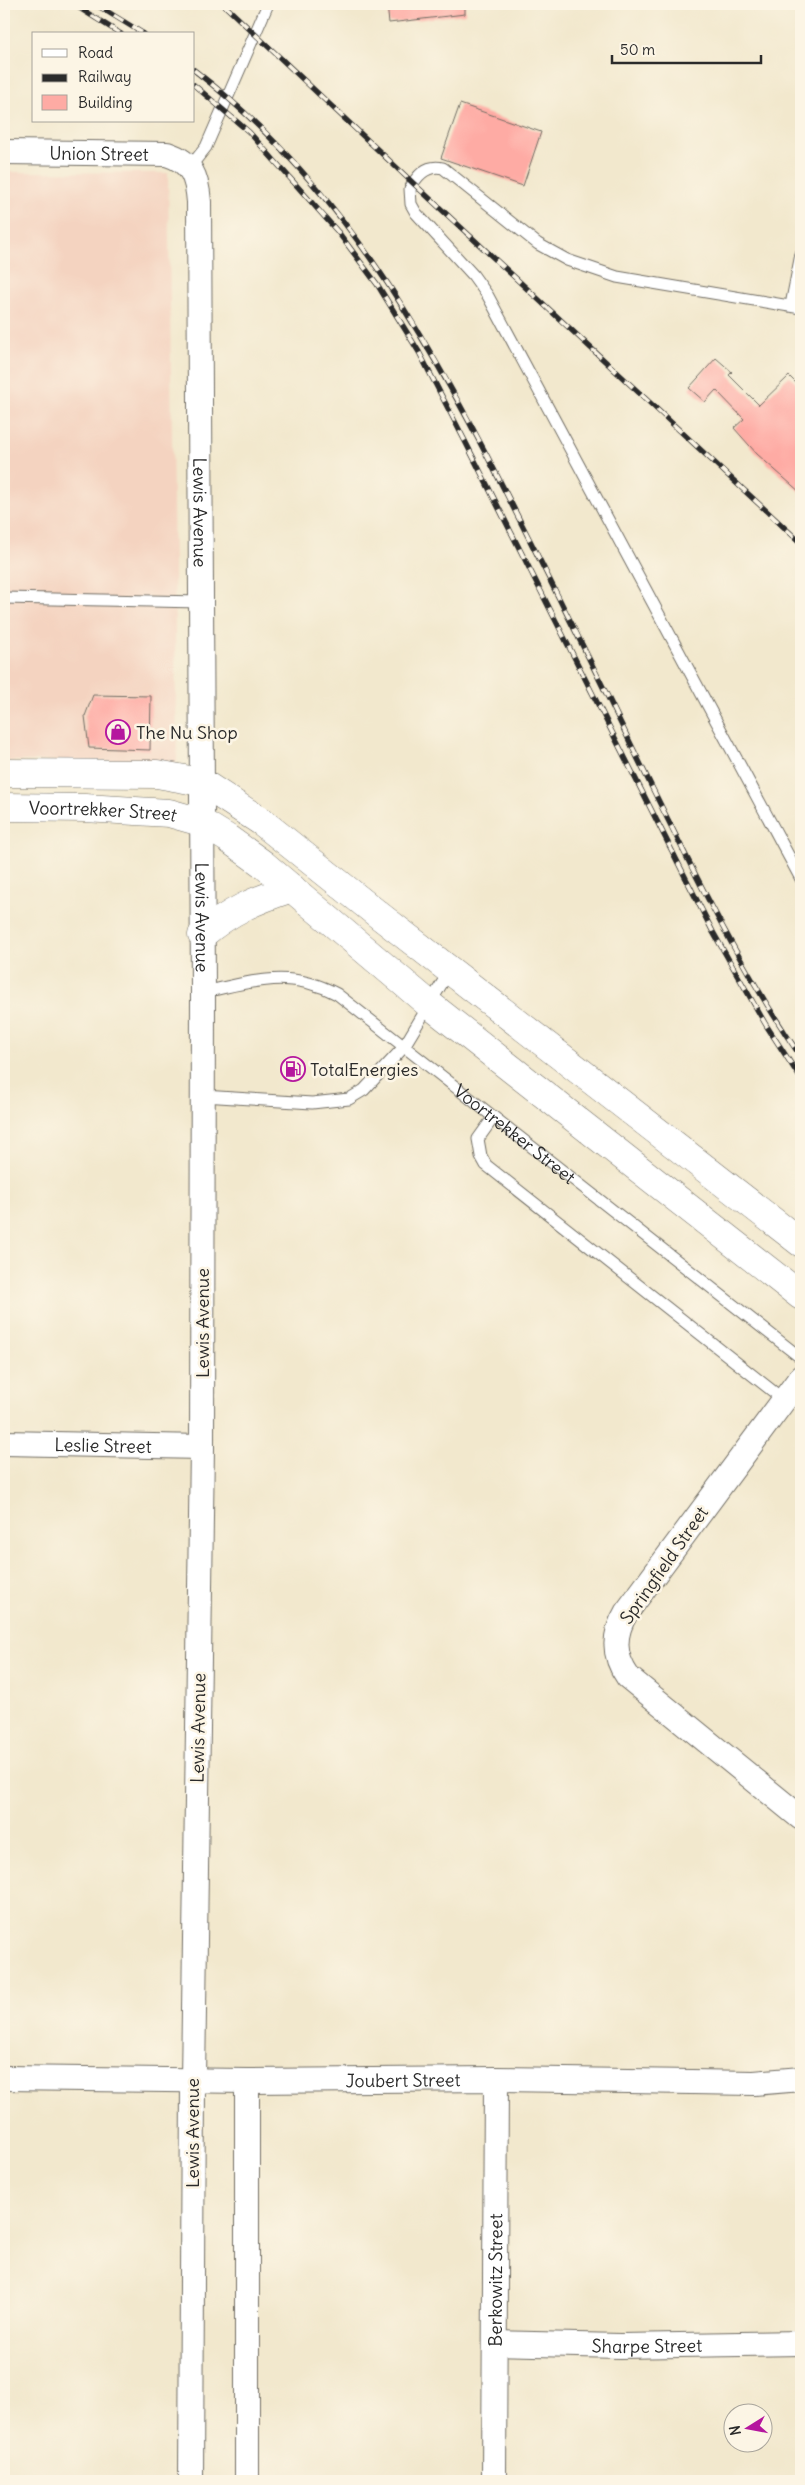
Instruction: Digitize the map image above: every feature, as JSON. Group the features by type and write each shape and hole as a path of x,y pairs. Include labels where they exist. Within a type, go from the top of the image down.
{"main road":[{"name":"Voortrekker Street","path":"4,773 157,774 200,782"},
{"path":"200,782 262,822 801,1243"},
{"name":"Voortrekker Street","path":"4,808 86,808 153,811 185,816 201,822 242,848 430,1005 799,1291"},
{"path":"202,935 224,916 292,888"}],"street":[{"name":"Union Street","path":"4,152 162,153 178,158 190,167"},
{"name":"Lewis Avenue","path":"190,167 197,181 199,202 200,782 203,992 202,1447 192,2080 191,2481"},
{"name":"Springfield Street","path":"801,1377 626,1613 619,1627 616,1642 620,1666 628,1677 801,1818"},
{"name":"Leslie Street","path":"4,1443 202,1447"},
{"name":"Joubert Street","path":"4,2078 247,2081 496,2079 754,2083 801,2080"},
{"name":"Berkowitz Street","path":"494,2481 496,2079"},
{"path":"246,2481 247,2081"},
{"name":"Sharpe Street","path":"495,2343 620,2346 801,2343"}],"lane":[{"path":"190,167 206,147 268,4"},
{"path":"801,254 796,306 617,277 567,260 538,244 443,168 428,168 422,172 410,189 411,204 416,212 473,275 488,296 801,879"},
{"path":"4,598 200,602"},
{"path":"203,1096 312,1103 349,1099 364,1090 403,1048 450,970"},
{"name":"Voortrekker Street","path":"203,992 268,979 306,980 337,994 403,1048 801,1358"},
{"path":"493,1118 478,1139 481,1156 486,1165 784,1400"}],"shaded area":[{"path":"4,172 168,173 177,762 4,761"}],"building":[{"path":"387,4 465,4 465,14 389,23"},
{"path":"460,104 541,132 523,186 441,158"},
{"path":"716,358 732,372 729,375 759,405 789,376 801,388 801,493 757,454 734,428 744,419 716,390 705,402 689,388"},
{"name":"The Nu Shop","path":"93,695 151,696 150,750 89,748 85,716"}],"railway":[{"path":"73,4 118,32"},
{"path":"95,4 141,32"},
{"path":"223,4 801,543"},
{"path":"195,71 245,113 292,160 334,210 373,262 409,317 475,432 714,911 778,1022 801,1057"},
{"path":"195,86 249,132 338,232 377,284 419,352 713,932 766,1025 801,1079"}],"place":[{"name":"The Nu Shop","path":"118,732"},
{"name":"TotalEnergies","path":"293,1069"}]}
